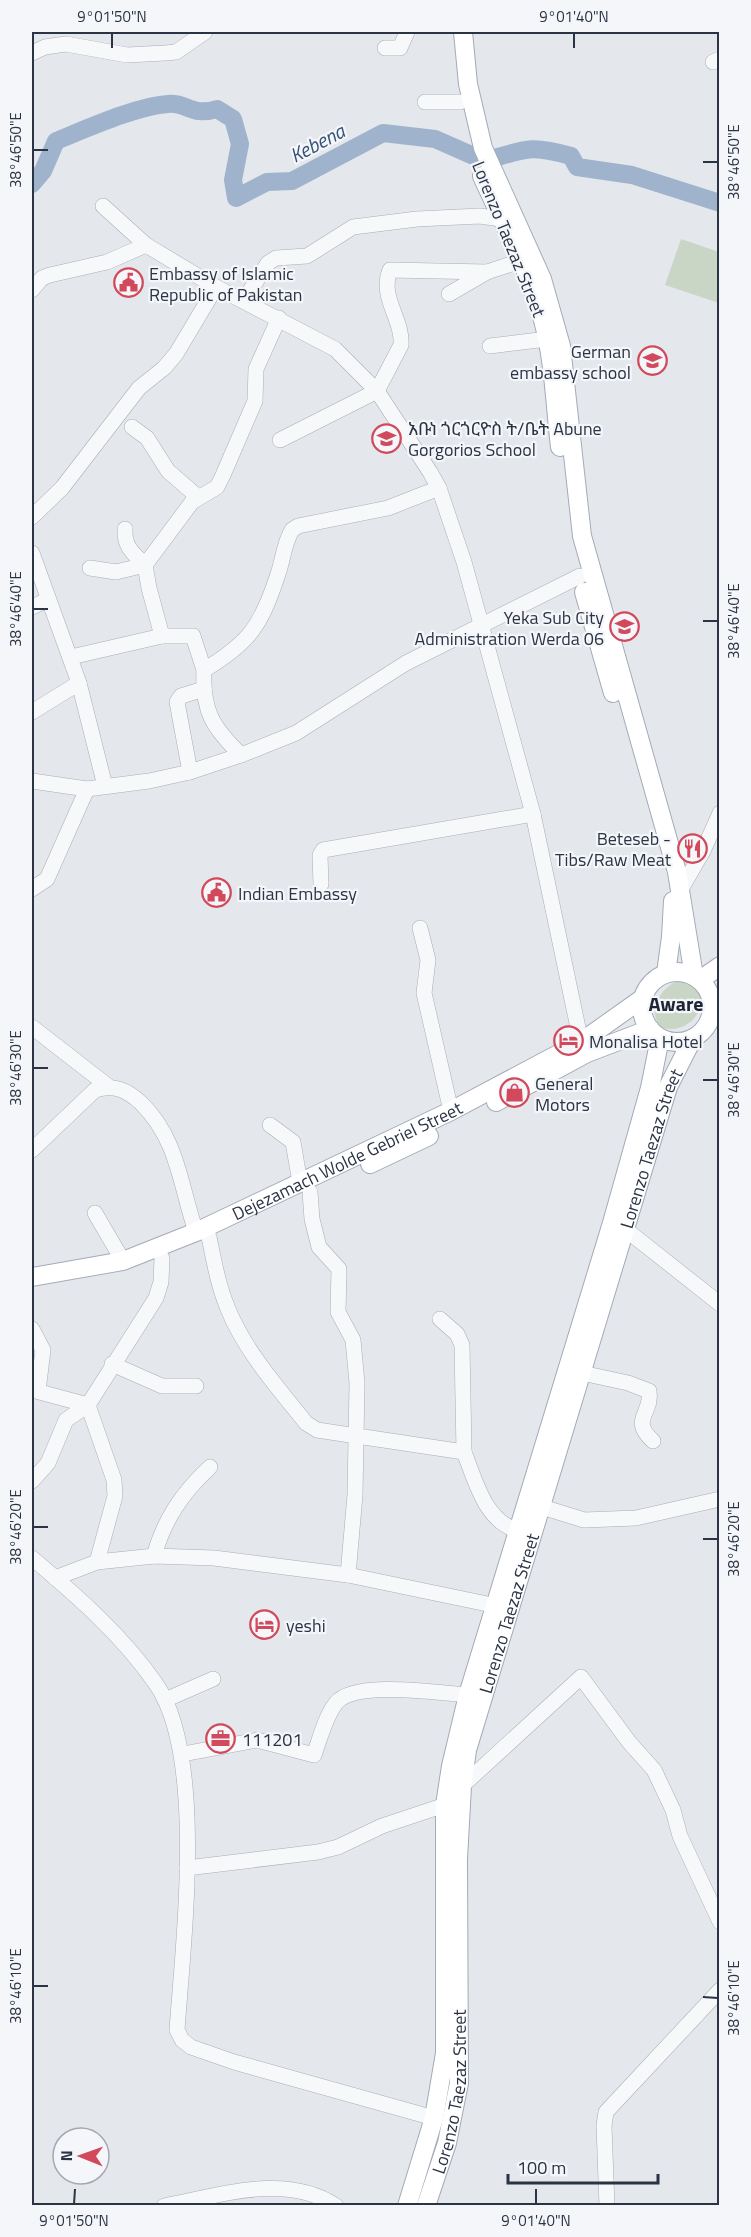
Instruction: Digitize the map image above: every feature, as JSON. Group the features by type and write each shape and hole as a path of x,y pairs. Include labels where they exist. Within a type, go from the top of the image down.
{"main road":[{"name":"Lorenzo Taezaz Street","path":"451,32 453,64 460,102 535,297 547,339 570,532 580,576 597,616 673,896 666,973"},
{"path":"463,32 471,126"},
{"path":"500,208 542,279 561,346 581,526 597,616 681,889 697,978 717,1008 702,1031 693,1038 676,1042 655,1034 644,1020 642,998 655,978 675,971 697,978 720,966"},
{"name":"Dejezamach Wolde Gebriel Street","path":"305,1188 581,1042 642,998"},
{"name":"Lorenzo Taezaz Street","path":"426,2205 447,2143 459,2083 458,1859 462,1786 467,1750 542,1507 549,1456 650,1088 655,1034"},
{"name":"Dejezamach Wolde Gebriel Street","path":"32,1277 123,1262 203,1234 458,1122 587,1053 655,1034"},
{"name":"Lorenzo Taezaz Street","path":"407,2205 434,2118 445,2053 445,1805 451,1766 468,1695 519,1531 582,1373 668,1087 693,1038"},
{"name":"Dejezamach Wolde Gebriel Street","path":"32,1287 109,1274 162,1258 203,1234"}],"street":[{"path":"32,53 45,47 66,44 127,55 176,52 205,32"},
{"path":"385,48 399,48 407,32"},
{"path":"425,102 460,102"},
{"path":"104,206 146,245 216,286 335,349 377,391 439,488 482,625 533,814 581,1042"},
{"path":"244,300 268,263 276,258 307,256 353,227 417,219 480,216 500,208"},
{"path":"32,290 42,278 107,262 146,245"},
{"path":"449,294 487,272 520,261"},
{"path":"280,440 377,391 401,345 402,338 388,300 387,281 390,270 487,272"},
{"path":"32,517 62,488 139,388 164,368 176,354 216,286"},
{"path":"90,568 116,572 145,565 165,536 198,496 216,487 255,401 256,369 279,318"},
{"path":"490,346 547,339"},
{"path":"132,427 147,438 168,471 198,496"},
{"path":"204,670 229,655 252,634 278,575 292,530 298,526 388,508 439,488"},
{"path":"125,530 125,541 128,548 145,565 162,636"},
{"path":"32,553 47,600 71,657 105,786"},
{"path":"32,781 87,789 149,781 190,772 241,755 296,733 406,663 580,576"},
{"path":"32,607 47,600"},
{"path":"71,657 162,636 193,636 198,645 204,670 204,689 212,722 241,755"},
{"path":"32,712 79,683"},
{"path":"190,772 177,702 181,696 204,689"},
{"path":"32,889 47,879 87,789"},
{"path":"681,889 703,851 720,813"},
{"path":"321,884 320,855 323,850 533,814"},
{"path":"420,928 428,960 424,993 451,1111"},
{"path":"32,1027 108,1086"},
{"path":"32,1150 96,1089 108,1086 120,1088 136,1098 155,1117 166,1134 228,1309 250,1350 306,1423 317,1430 464,1452"},
{"path":"270,1125 292,1142 305,1188 315,1237 319,1247 339,1269 338,1312 355,1350 355,1495 348,1575"},
{"path":"95,1213 123,1262"},
{"path":"625,1229 720,1304"},
{"path":"32,1481 48,1463 66,1420 88,1405 156,1298 161,1282 162,1258"},
{"path":"440,1319 457,1334 462,1345 464,1452 487,1507 497,1522 519,1531"},
{"path":"32,1329 43,1350 34,1390 88,1405"},
{"path":"112,1364 162,1386 196,1386"},
{"path":"582,1373 628,1383 649,1391 650,1398 641,1420 644,1433 653,1441"},
{"path":"88,1405 114,1480 115,1496 97,1562"},
{"path":"154,1556 160,1534 172,1512 189,1487 210,1467"},
{"path":"542,1507 584,1520 636,1518 720,1499"},
{"path":"55,1578 97,1562 154,1556 214,1558 348,1575 497,1606"},
{"path":"32,1558 121,1641 157,1685 165,1700 183,1754 187,1868 177,2030 182,2040 191,2047 234,2062 434,2118"},
{"path":"462,1786 581,1677 629,1742 654,1770 673,1810 680,1836 720,1922"},
{"path":"165,1700 213,1679"},
{"path":"183,1754 257,1740 314,1755 336,1702 348,1694 367,1690 468,1695"},
{"path":"187,1868 305,1855 338,1847 382,1826 445,1805"},
{"path":"607,2205 604,2126 606,2112 720,1990"},
{"path":"164,2205 255,2189 277,2189 320,2195 336,2205"}],"green space":[{"path":"681,239 719,252 719,303 665,285"},
{"path":"685,978 696,982 701,990 703,1000 700,1010 685,1026 673,1029 660,1027 655,1012 659,997 670,985"}],"waterway":[{"name":"Kebena","path":"32,184 43,171 56,141 127,113 175,104 201,111 217,109 233,119 240,144 233,180 236,198 267,182 292,181 383,133 435,139 485,161 528,150 557,152 571,156 577,167 632,175 720,203"}],"place":[{"name":"Embassy of Islamic Republic of Pakistan","path":"128,283"},
{"name":"German embassy school","path":"652,361"},
{"name":"አቡነ ጎርጎርዮስ ት/ቤት Abune Gorgorios School","path":"387,438"},
{"name":"Yeka Sub City Administration Werda 06","path":"625,627"},
{"name":"Beteseb - Tibs/Raw Meat","path":"692,848"},
{"name":"Indian Embassy","path":"217,893"},
{"name":"Monalisa Hotel","path":"568,1041"},
{"name":"General Motors","path":"514,1093"},
{"name":"yeshi","path":"265,1625"},
{"name":"111201","path":"221,1739"}],"district":[{"name":"Aware","path":"676,1003"}]}
